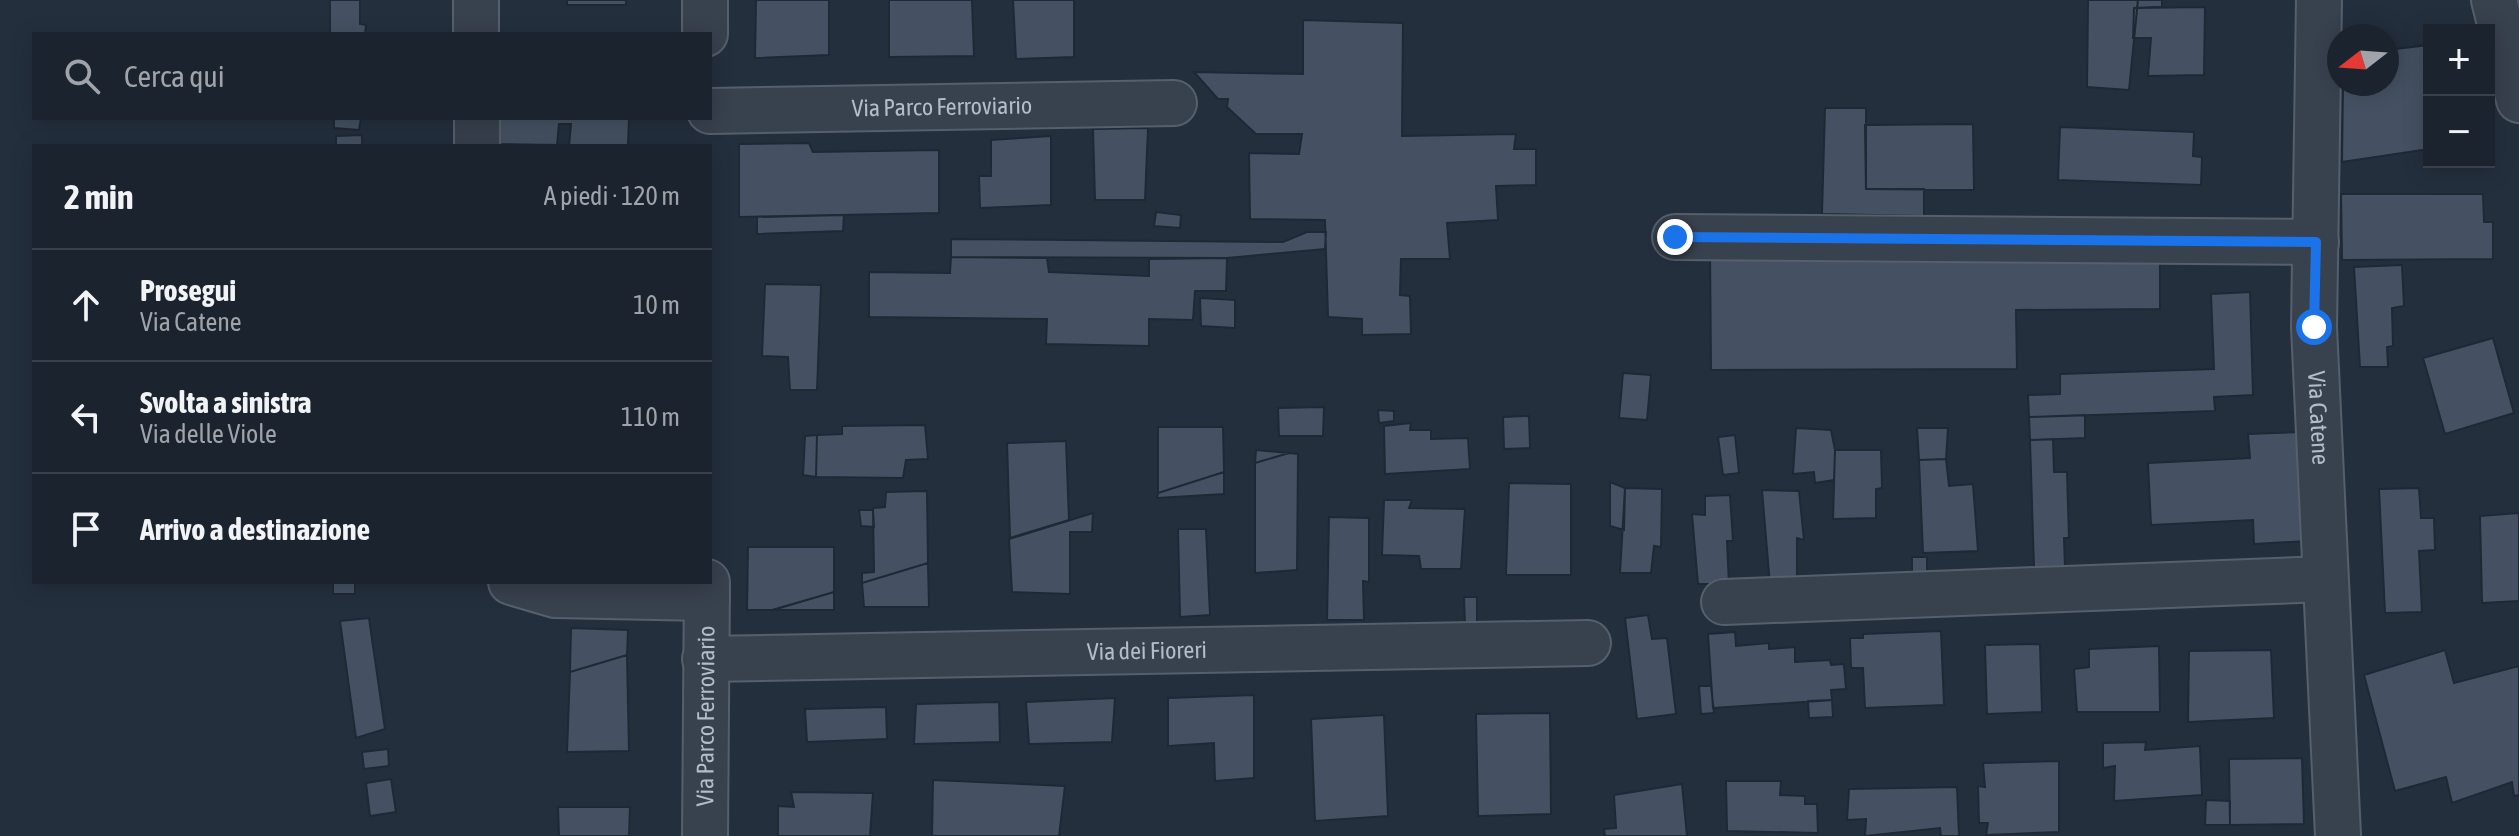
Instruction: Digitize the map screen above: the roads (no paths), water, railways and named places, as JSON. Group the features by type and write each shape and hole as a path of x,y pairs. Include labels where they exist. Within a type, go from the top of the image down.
{"street":[{"path":"476,0 476,32"},
{"path":"705,0 705,32"},
{"name":"Via Catene","path":"2319,0 2314,327 2338,836"},
{"path":"2494,0 2519,100"},
{"name":"Via Parco Ferroviario","path":"712,111 1174,103"},
{"path":"477,120 477,144"},
{"path":"704,120 704,144"},
{"path":"1675,237 2316,242"},
{"path":"1724,602 2325,579"},
{"name":"Via Parco Ferroviario","path":"518,584 555,595 707,590 705,836"},
{"name":"Via dei Fioreri","path":"705,659 1588,643"}]}
